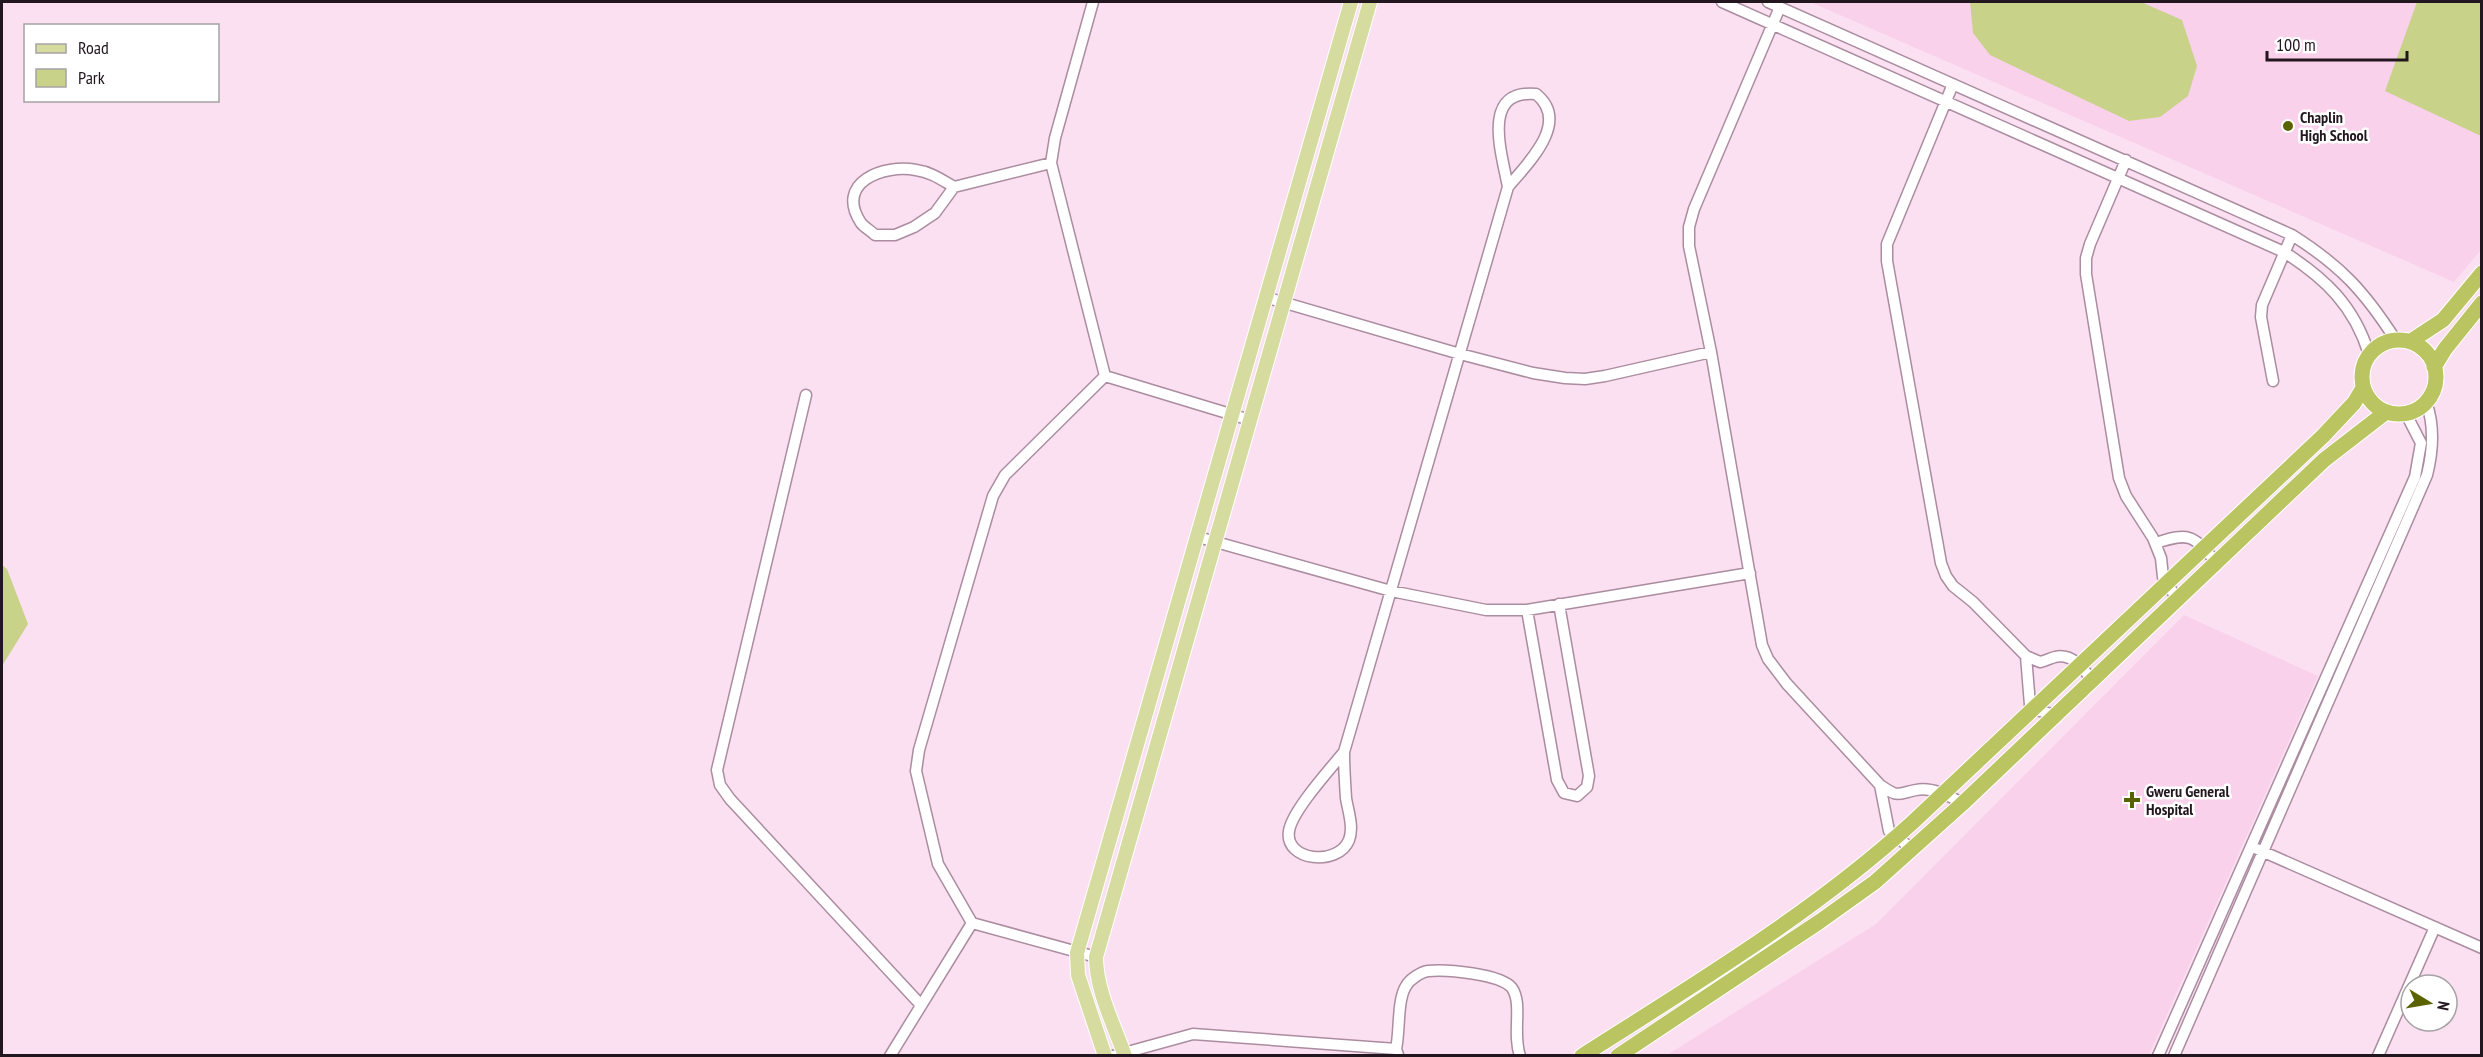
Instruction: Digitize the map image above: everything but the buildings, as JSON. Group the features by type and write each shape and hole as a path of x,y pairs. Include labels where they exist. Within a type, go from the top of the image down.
{"highway":[{"path":"2411,341 2443,320 2481,273"},
{"path":"2434,367 2481,303"},
{"path":"2395,339 2411,341 2421,347 2429,356 2436,379 2433,391 2426,402 2406,414 2386,412 2376,407 2363,388 2361,376 2369,354 2376,347 2395,339"},
{"path":"1583,1055 1758,943 1848,879 1943,794 2323,436 2354,403 2363,388"},
{"path":"1618,1056 1768,957 1875,882 1962,804 2324,460 2386,412"},
{"path":"1758,943 1768,957"},
{"path":"1664,1003 1675,1018"}],"main road":[{"path":"1105,1056 1080,984 1077,953 1351,2"},
{"path":"1121,1054 1097,972 1096,957 1370,2"}],"street":[{"path":"1093,2 1055,138 1051,162 1105,376"},
{"path":"1722,2 2284,252 2314,271 2330,287 2354,316 2369,354"},
{"path":"1768,2 2292,235 2326,256 2351,279 2375,308 2395,339"},
{"path":"1780,7 1694,209 1689,227 1689,246 1711,352 1758,628 1768,659 1795,693 1880,785 1898,795 1915,790 1943,794 1962,804"},
{"path":"1953,84 1891,229 1887,244 1887,261 1941,563 1953,586 1973,602 2026,656 2040,662 2057,656 2064,657 2080,664 2092,680"},
{"path":"1344,752 1300,808 1289,829 1289,838 1293,848 1306,855 1330,857 1344,849 1349,839 1351,828 1344,752 1508,187 1547,134 1551,121 1550,110 1544,100 1536,94 1517,95 1501,110 1498,126 1499,144 1508,187"},
{"path":"2126,160 2090,244 2086,258 2086,274 2119,478 2126,496 2156,543 2161,558 2163,577 2177,598"},
{"path":"954,187 933,174 915,169 879,171 857,186 854,195 855,205 861,223 876,235 896,234 914,227 935,213 954,187 1051,162"},
{"path":"2273,381 2262,311 2265,294 2292,235"},
{"path":"1265,297 1533,373 1585,379 1711,352"},
{"path":"1105,376 1250,420"},
{"path":"1096,957 972,923 938,864 916,771 919,750 993,496 1005,475 1105,376"},
{"path":"806,395 717,770 720,785 737,807 920,1004"},
{"path":"2406,414 2421,443 2415,477 2159,1053 2174,1056 2427,475 2433,441 2430,412 2426,402"},
{"path":"2421,443 2433,441"},
{"path":"2156,543 2183,536 2194,539 2216,561"},
{"path":"1198,537 1391,591 1486,610 1527,610 1750,573"},
{"path":"2378,557 2388,562"},
{"path":"1527,610 1557,780 1564,793 1577,796 1587,788 1589,776 1559,604"},
{"path":"2026,656 2028,699 2033,709 2055,715"},
{"path":"1880,785 1889,831 1912,849"},
{"path":"2251,846 2481,948"},
{"path":"890,1056 972,923"},
{"path":"2378,1056 2435,927"},
{"path":"1121,1054 1176,1037 1210,1033 1397,1052 1402,996 1406,985 1426,971 1437,971 1493,978 1503,981 1512,988 1516,998 1515,1041 1520,1056"}],"shaded area":[{"name":"Chaplin High School","path":"1810,2 2481,2 2481,250 2454,282"},
{"name":"Gweru General Hospital","path":"2184,615 2318,676 2149,1055 1667,1055 1876,924"}],"green space":[{"path":"1970,2 2141,2 2182,20 2197,66 2188,96 2160,117 2129,121 1990,55 1973,33"},
{"path":"2417,2 2481,2 2481,136 2385,91"},
{"path":"2,565 7,569 28,624 2,666"}],"place":[{"name":"Chaplin High School","path":"2288,126"},
{"name":"Gweru General Hospital","path":"2132,800"}]}
